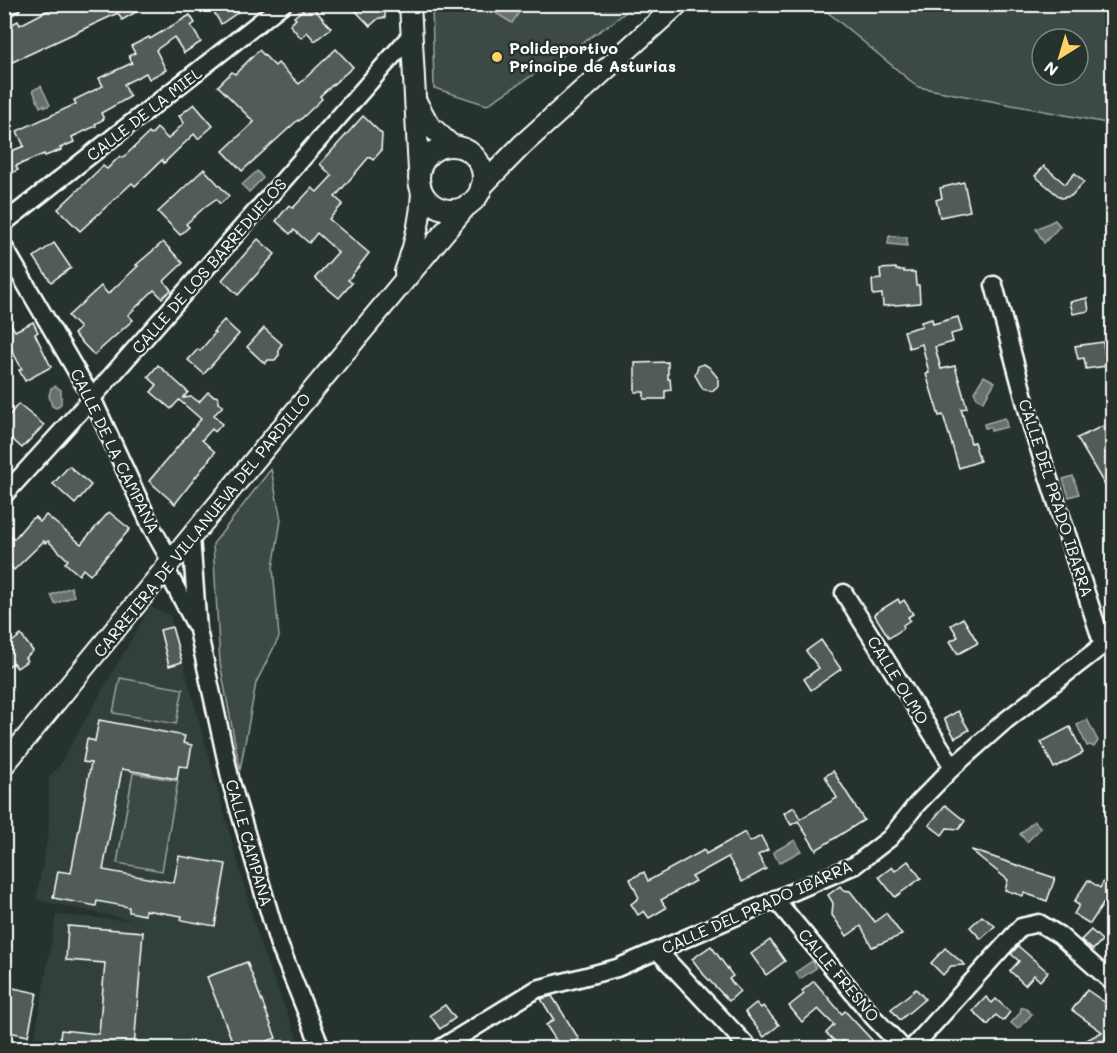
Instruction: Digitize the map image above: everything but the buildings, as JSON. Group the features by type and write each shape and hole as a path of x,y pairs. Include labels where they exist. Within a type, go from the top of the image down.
{"street":[{"path":"4,8 12,4"},
{"name":"CALLE DE LA MIEL","path":"4,223 283,4"},
{"path":"410,4 417,101 419,182 429,201 447,209 458,209 473,201 481,187 522,145 678,4"},
{"name":"CALLE DE LOS BARREDUELOS","path":"4,495 411,35"},
{"path":"417,101 429,125 452,146"},
{"path":"419,171 422,163 435,150 452,146 460,147 473,155 496,157 522,145"},
{"path":"473,155 482,170 481,187"},
{"name":"CARRETERA DE VILLANUEVA DEL PARDILLO","path":"400,285 413,251 422,217 423,192"},
{"name":"CARRETERA DE VILLANUEVA DEL PARDILLO","path":"4,765 467,205"},
{"name":"CALLE DE LA CAMPANA","path":"4,247 92,398 198,630"},
{"name":"CALLE DEL PRADO IBARRA","path":"441,1048 537,989 617,969 855,865 890,838 916,804 953,767 1005,721 1103,645 1032,427 994,285"},
{"path":"191,537 198,630"},
{"name":"CALLE OLMO","path":"843,593 953,767"},
{"name":"CALLE CAMPANA","path":"198,630 231,782 260,886 278,942 321,1048"},
{"name":"CALLE FRESNO","path":"775,899 874,1018 903,1048"},
{"path":"912,1048 1021,927 1039,923 1059,935 1113,982"},
{"path":"658,951 750,1048"}],"shaded area":[{"path":"499,4 524,5 512,23 494,12"},
{"name":"Polideportivo Príncipe de Asturias","path":"432,5 635,5 609,25 487,105 434,88"},
{"path":"819,5 1112,5 1112,124 918,87"},
{"path":"41,86 50,105 45,107 44,105 40,107 33,90"},
{"path":"257,171 263,178 249,192 242,185"},
{"path":"1055,220 1060,226 1044,243 1036,229"},
{"path":"889,236 907,237 907,246 888,244"},
{"path":"984,376 995,382 983,402 974,392"},
{"path":"55,386 61,390 61,404 56,408 52,406 49,396 51,388"},
{"path":"1005,418 1007,427 991,431 990,427 985,428 984,424"},
{"path":"271,469 281,520 273,568 279,637 256,683 240,770 220,663 213,544"},
{"path":"1073,476 1079,494 1069,497 1063,479"},
{"path":"71,587 74,596 55,604 51,595"},
{"path":"150,607 170,615 261,947 301,1048 33,1048 56,915 136,921 36,900 49,829 49,777 59,766"},
{"path":"120,678 183,689 176,724 113,713"},
{"path":"1087,719 1098,741 1094,747 1087,746 1077,725"},
{"path":"133,773 178,781 162,871 117,863"},
{"path":"1034,821 1041,828 1027,842 1020,834"},
{"path":"795,840 801,851 779,863 773,852"},
{"path":"812,961 816,968 800,979 796,972"},
{"path":"1021,1008 1025,1008 1032,1014 1018,1029 1011,1023 1020,1013"}],"place":[{"name":"Polideportivo Príncipe de Asturias","path":"497,57"}]}
